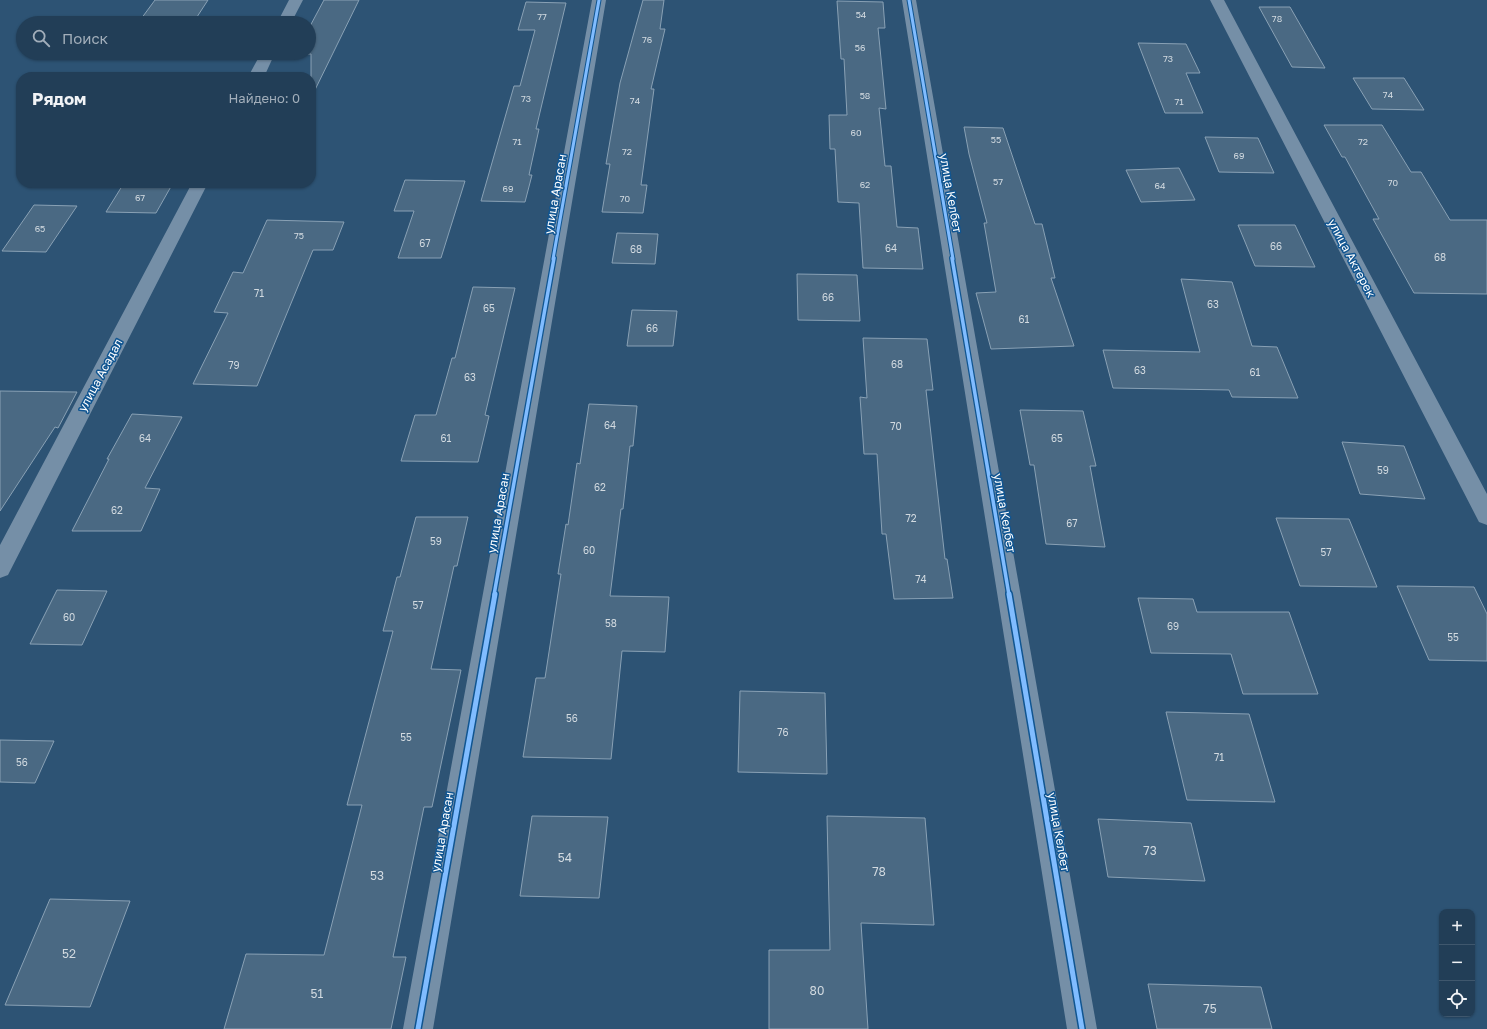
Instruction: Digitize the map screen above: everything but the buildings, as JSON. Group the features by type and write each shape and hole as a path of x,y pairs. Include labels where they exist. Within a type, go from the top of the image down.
{"street":[{"path":"288,16 296,0"},
{"name":"улица Арасан","path":"418,1029 599,0"},
{"name":"улица Келбет","path":"909,0 1082,1029"},
{"name":"улица Актерек","path":"1217,0 1487,515"},
{"path":"258,72 264,60"},
{"name":"улица Асадал","path":"0,568 197,188"}],"cycle path":[{"path":"418,1029 599,0"},
{"path":"909,0 1082,1029"}]}
